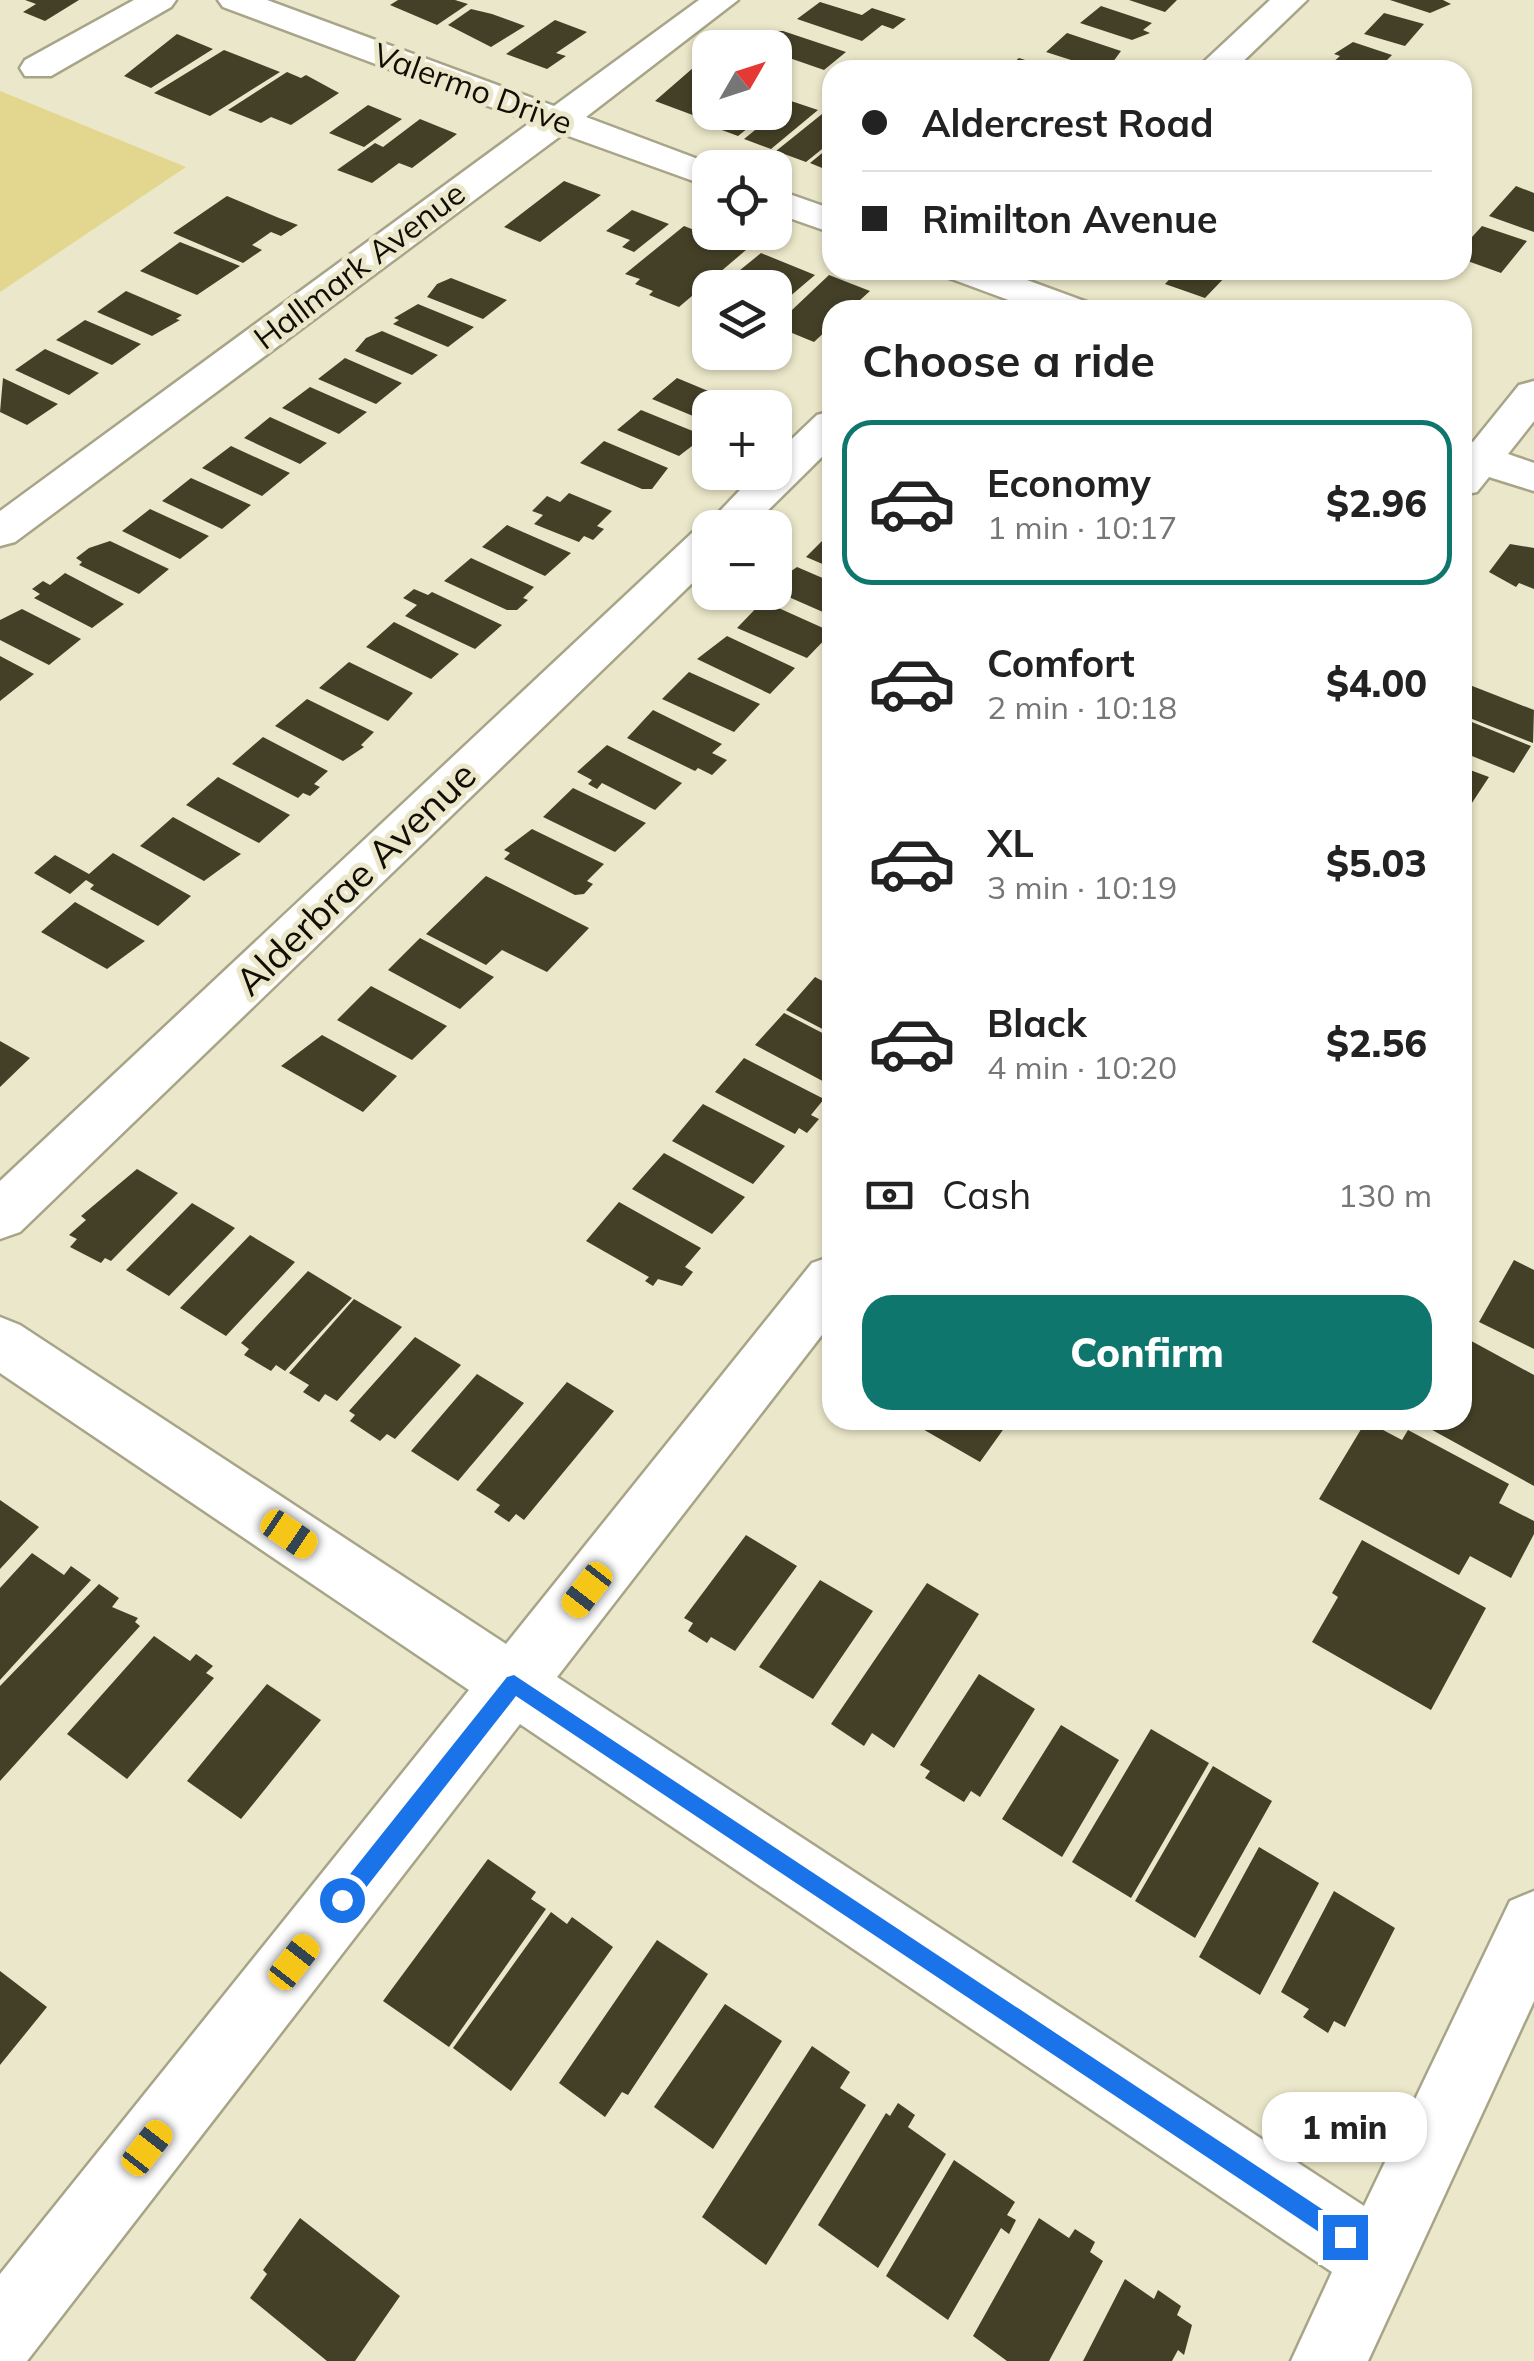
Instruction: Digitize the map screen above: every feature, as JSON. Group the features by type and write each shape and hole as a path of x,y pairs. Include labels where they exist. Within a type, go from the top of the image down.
{"street":[{"path":"38,68 158,0"},
{"name":"Valermo Drive","path":"235,0 692,169"},
{"name":"Hallmark Avenue","path":"0,532 555,118 721,0"},
{"path":"1224,60 1290,0"},
{"path":"792,207 822,218"},
{"path":"998,280 1048,300"},
{"path":"1472,460 1534,394"},
{"path":"743,510 822,434"},
{"path":"1472,465 1534,478"},
{"name":"Alderbrae Avenue","path":"0,1216 692,557"},
{"path":"0,2334 822,1293"},
{"path":"0,1342 1378,2259"},
{"path":"1329,2361 1534,1925"}],"shaded area":[{"path":"0,91 186,167 0,292"}],"building":[{"path":"25,0 79,0 45,21 23,12 36,4"},
{"path":"398,0 455,0 468,4 437,25 390,5"},
{"path":"1129,0 1177,0 1165,12"},
{"path":"1390,0 1443,0 1451,4 1430,13"},
{"path":"820,2 862,15 872,8 906,19 893,29 882,25 862,41 797,19"},
{"path":"1101,6 1152,23 1143,30 1150,33 1132,40 1080,23"},
{"path":"471,9 525,26 491,47 448,25"},
{"path":"1384,13 1424,24 1405,46 1364,34"},
{"path":"555,20 587,32 556,53 566,56 547,69 506,54"},
{"path":"1067,33 1121,51 1114,60 1071,60 1046,52"},
{"path":"177,34 213,49 151,88 124,76"},
{"path":"792,34 846,52 836,60 822,60 822,69 792,59"},
{"path":"1353,42 1392,55 1387,60 1336,60 1340,56 1334,54"},
{"path":"224,50 280,72 210,116 154,93"},
{"path":"692,69 692,115 655,101"},
{"path":"287,72 301,78 306,75 339,93 291,125 271,117 261,123 228,110"},
{"path":"792,101 818,110 771,149 744,139 755,130 792,130"},
{"path":"368,105 402,119 364,147 329,133"},
{"path":"822,114 822,149 806,162 792,157 792,150 777,150"},
{"path":"420,119 457,134 412,168 399,163 372,183 337,170 375,143 383,147"},
{"path":"722,130 746,130 738,136"},
{"path":"822,153 822,168 810,163"},
{"path":"564,181 601,195 540,242 504,227"},
{"path":"1516,186 1534,193 1534,232 1489,216"},
{"path":"227,196 298,225 281,236 271,232 252,245 262,250 243,263 173,233"},
{"path":"632,210 669,224 634,252 622,247 630,240 606,231"},
{"path":"684,226 692,229 692,250 746,250 722,270 692,270 692,296 679,307 649,295 653,291 635,284 640,279 625,274"},
{"path":"1482,226 1527,241 1501,273 1472,263 1472,237"},
{"path":"180,242 240,266 197,295 140,271"},
{"path":"761,253 815,275 792,295 792,270 740,270"},
{"path":"451,278 507,300 483,319 427,297 437,284"},
{"path":"824,280 842,280 870,291 860,300 822,300 822,334 814,342 792,333 792,310"},
{"path":"1169,280 1222,280 1205,298 1165,284"},
{"path":"126,291 182,315 176,319 180,320 152,336 97,312"},
{"path":"418,304 474,327 448,347 393,324 399,320 394,318"},
{"path":"85,320 141,344 112,365 56,340"},
{"path":"382,331 438,355 412,375 355,351 366,338"},
{"path":"45,349 99,373 69,395 15,370"},
{"path":"345,358 402,383 376,404 318,379"},
{"path":"3,378 58,404 27,425 0,412"},
{"path":"677,378 706,390 692,390 692,416 652,399"},
{"path":"310,387 367,412 339,434 282,408"},
{"path":"641,410 692,431 692,446 679,456 617,430"},
{"path":"270,417 327,443 300,464 244,438"},
{"path":"604,441 668,468 652,489 642,489 580,463"},
{"path":"231,446 290,473 262,496 202,468"},
{"path":"191,478 251,505 222,529 162,501"},
{"path":"569,493 612,511 597,526 604,529 593,540 584,536 579,542 534,524 543,515 532,511 547,496 560,502"},
{"path":"150,509 209,536 180,559 122,531"},
{"path":"507,525 571,553 545,576 482,547"},
{"path":"110,541 169,569 139,594 79,565 82,562 76,558 89,548"},
{"path":"822,541 822,564 806,557"},
{"path":"1510,544 1534,548 1534,589 1519,583 1516,587 1489,572"},
{"path":"471,558 534,587 523,598 528,600 517,610 507,610 444,581"},
{"path":"797,567 822,578 822,612 792,598 792,570"},
{"path":"65,573 124,604 92,628 34,598 40,594 32,589 43,581 50,585"},
{"path":"414,589 428,595 432,592 502,625 475,649 405,616 417,605 403,598"},
{"path":"22,609 81,639 49,665 0,640 0,620"},
{"path":"754,610 783,610 822,628 822,642 807,658 737,628"},
{"path":"394,622 459,654 431,679 366,647"},
{"path":"727,636 795,668 770,694 697,659"},
{"path":"0,656 34,674 0,701"},
{"path":"349,662 413,693 388,721 319,688"},
{"path":"689,672 760,704 734,732 662,699"},
{"path":"1472,686 1534,710 1533,743 1472,719"},
{"path":"307,699 374,732 361,745 364,747 343,761 275,726"},
{"path":"653,710 722,744 712,753 727,760 712,775 698,768 695,771 627,738"},
{"path":"1472,722 1531,746 1514,773 1472,756"},
{"path":"263,737 328,771 314,784 320,787 310,796 303,793 298,798 232,764"},
{"path":"607,745 682,783 655,810 602,783 597,789 588,784 592,780 577,772"},
{"path":"1472,771 1489,777 1472,803"},
{"path":"218,777 290,815 259,843 186,805"},
{"path":"573,788 646,823 615,852 543,817"},
{"path":"173,817 241,854 204,881 140,846"},
{"path":"532,829 604,864 587,881 593,884 584,894 575,895 504,859 510,853 504,850"},
{"path":"113,853 191,896 158,926 90,889 94,885 86,880 70,894 34,873 55,855 89,874"},
{"path":"486,876 589,928 547,972 502,950 486,965 426,934"},
{"path":"75,902 145,941 107,969 41,932"},
{"path":"420,938 494,977 460,1009 388,970"},
{"path":"815,977 822,981 822,1029 786,1010"},
{"path":"371,986 447,1026 412,1060 337,1020"},
{"path":"784,1013 822,1033 822,1081 755,1045"},
{"path":"322,1035 397,1076 363,1112 281,1066"},
{"path":"0,1041 30,1058 0,1087"},
{"path":"744,1058 822,1098 811,1115 819,1119 807,1133 799,1128 795,1134 715,1092"},
{"path":"703,1104 785,1146 753,1184 672,1141"},
{"path":"664,1153 745,1197 712,1234 632,1189"},
{"path":"137,1169 178,1193 111,1261 105,1258 101,1263 70,1247 77,1239 69,1235 86,1220 81,1216"},
{"path":"619,1202 701,1248 685,1267 693,1272 682,1286 658,1279 653,1286 645,1281 649,1277 586,1241"},
{"path":"192,1203 235,1228 169,1296 126,1270"},
{"path":"250,1235 295,1262 226,1336 180,1308"},
{"path":"1514,1260 1534,1270 1534,1349 1479,1322"},
{"path":"308,1271 352,1298 285,1371 276,1365 271,1371 244,1355 249,1349 241,1343"},
{"path":"354,1299 402,1327 337,1401 325,1394 319,1402 303,1392 309,1385 289,1373"},
{"path":"415,1337 461,1365 395,1439 387,1434 380,1441 350,1421 355,1415 349,1411"},
{"path":"1472,1341 1534,1375 1534,1486 1432,1430 1472,1430"},
{"path":"477,1374 524,1403 458,1481 411,1451"},
{"path":"567,1382 614,1411 524,1520 516,1514 509,1522 494,1512 500,1505 476,1490"},
{"path":"924,1430 1003,1430 980,1462"},
{"path":"1361,1430 1383,1430 1402,1440 1408,1430 1509,1484 1499,1503 1534,1521 1534,1534 1511,1578 1470,1556 1459,1575 1319,1499"},
{"path":"0,1500 39,1527 0,1569"},
{"path":"746,1535 797,1566 735,1651 711,1637 707,1643 688,1631 693,1623 684,1618"},
{"path":"1362,1540 1486,1608 1431,1710 1312,1642 1338,1597 1332,1593"},
{"path":"32,1553 64,1575 71,1566 91,1580 0,1680 0,1588"},
{"path":"820,1580 873,1611 813,1699 759,1667"},
{"path":"927,1583 979,1614 894,1748 872,1733 864,1746 831,1724"},
{"path":"99,1584 119,1598 112,1607 138,1618 135,1622 140,1626 0,1781 0,1686"},
{"path":"154,1636 190,1661 196,1654 213,1666 206,1673 214,1678 127,1779 67,1734"},
{"path":"979,1674 1035,1709 980,1797 971,1791 964,1802 925,1778 930,1771 920,1765"},
{"path":"267,1684 321,1720 241,1819 187,1781"},
{"path":"1061,1725 1119,1760 1062,1857 1002,1819"},
{"path":"1151,1729 1209,1763 1131,1898 1072,1862"},
{"path":"1213,1766 1272,1801 1195,1938 1135,1901"},
{"path":"1259,1847 1319,1883 1260,1995 1199,1957"},
{"path":"488,1859 536,1892 531,1899 546,1909 449,2047 383,2001"},
{"path":"1334,1891 1395,1928 1345,2027 1334,2021 1328,2033 1303,2017 1309,2009 1281,1992"},
{"path":"551,1912 567,1924 572,1917 613,1947 511,2091 453,2048"},
{"path":"657,1940 708,1974 628,2095 622,2092 605,2117 559,2083"},
{"path":"0,1971 47,2007 0,2065"},
{"path":"725,2004 782,2041 713,2149 654,2107"},
{"path":"812,2046 850,2072 840,2088 866,2105 766,2265 702,2217"},
{"path":"898,2103 915,2115 908,2127 946,2154 878,2268 818,2225 886,2113 890,2116"},
{"path":"954,2160 1015,2202 1007,2215 1016,2220 1009,2234 1001,2228 948,2320 886,2276"},
{"path":"300,2218 400,2296 355,2361 327,2361 250,2298 267,2274 263,2270"},
{"path":"1039,2218 1069,2238 1075,2229 1095,2242 1090,2252 1103,2261 1049,2361 1007,2361 973,2336"},
{"path":"1125,2279 1154,2299 1158,2290 1181,2306 1177,2315 1192,2325 1184,2355 1178,2350 1172,2361 1083,2361"}],"route":[{"path":"342,1900 514,1684 1345,2237"}]}
